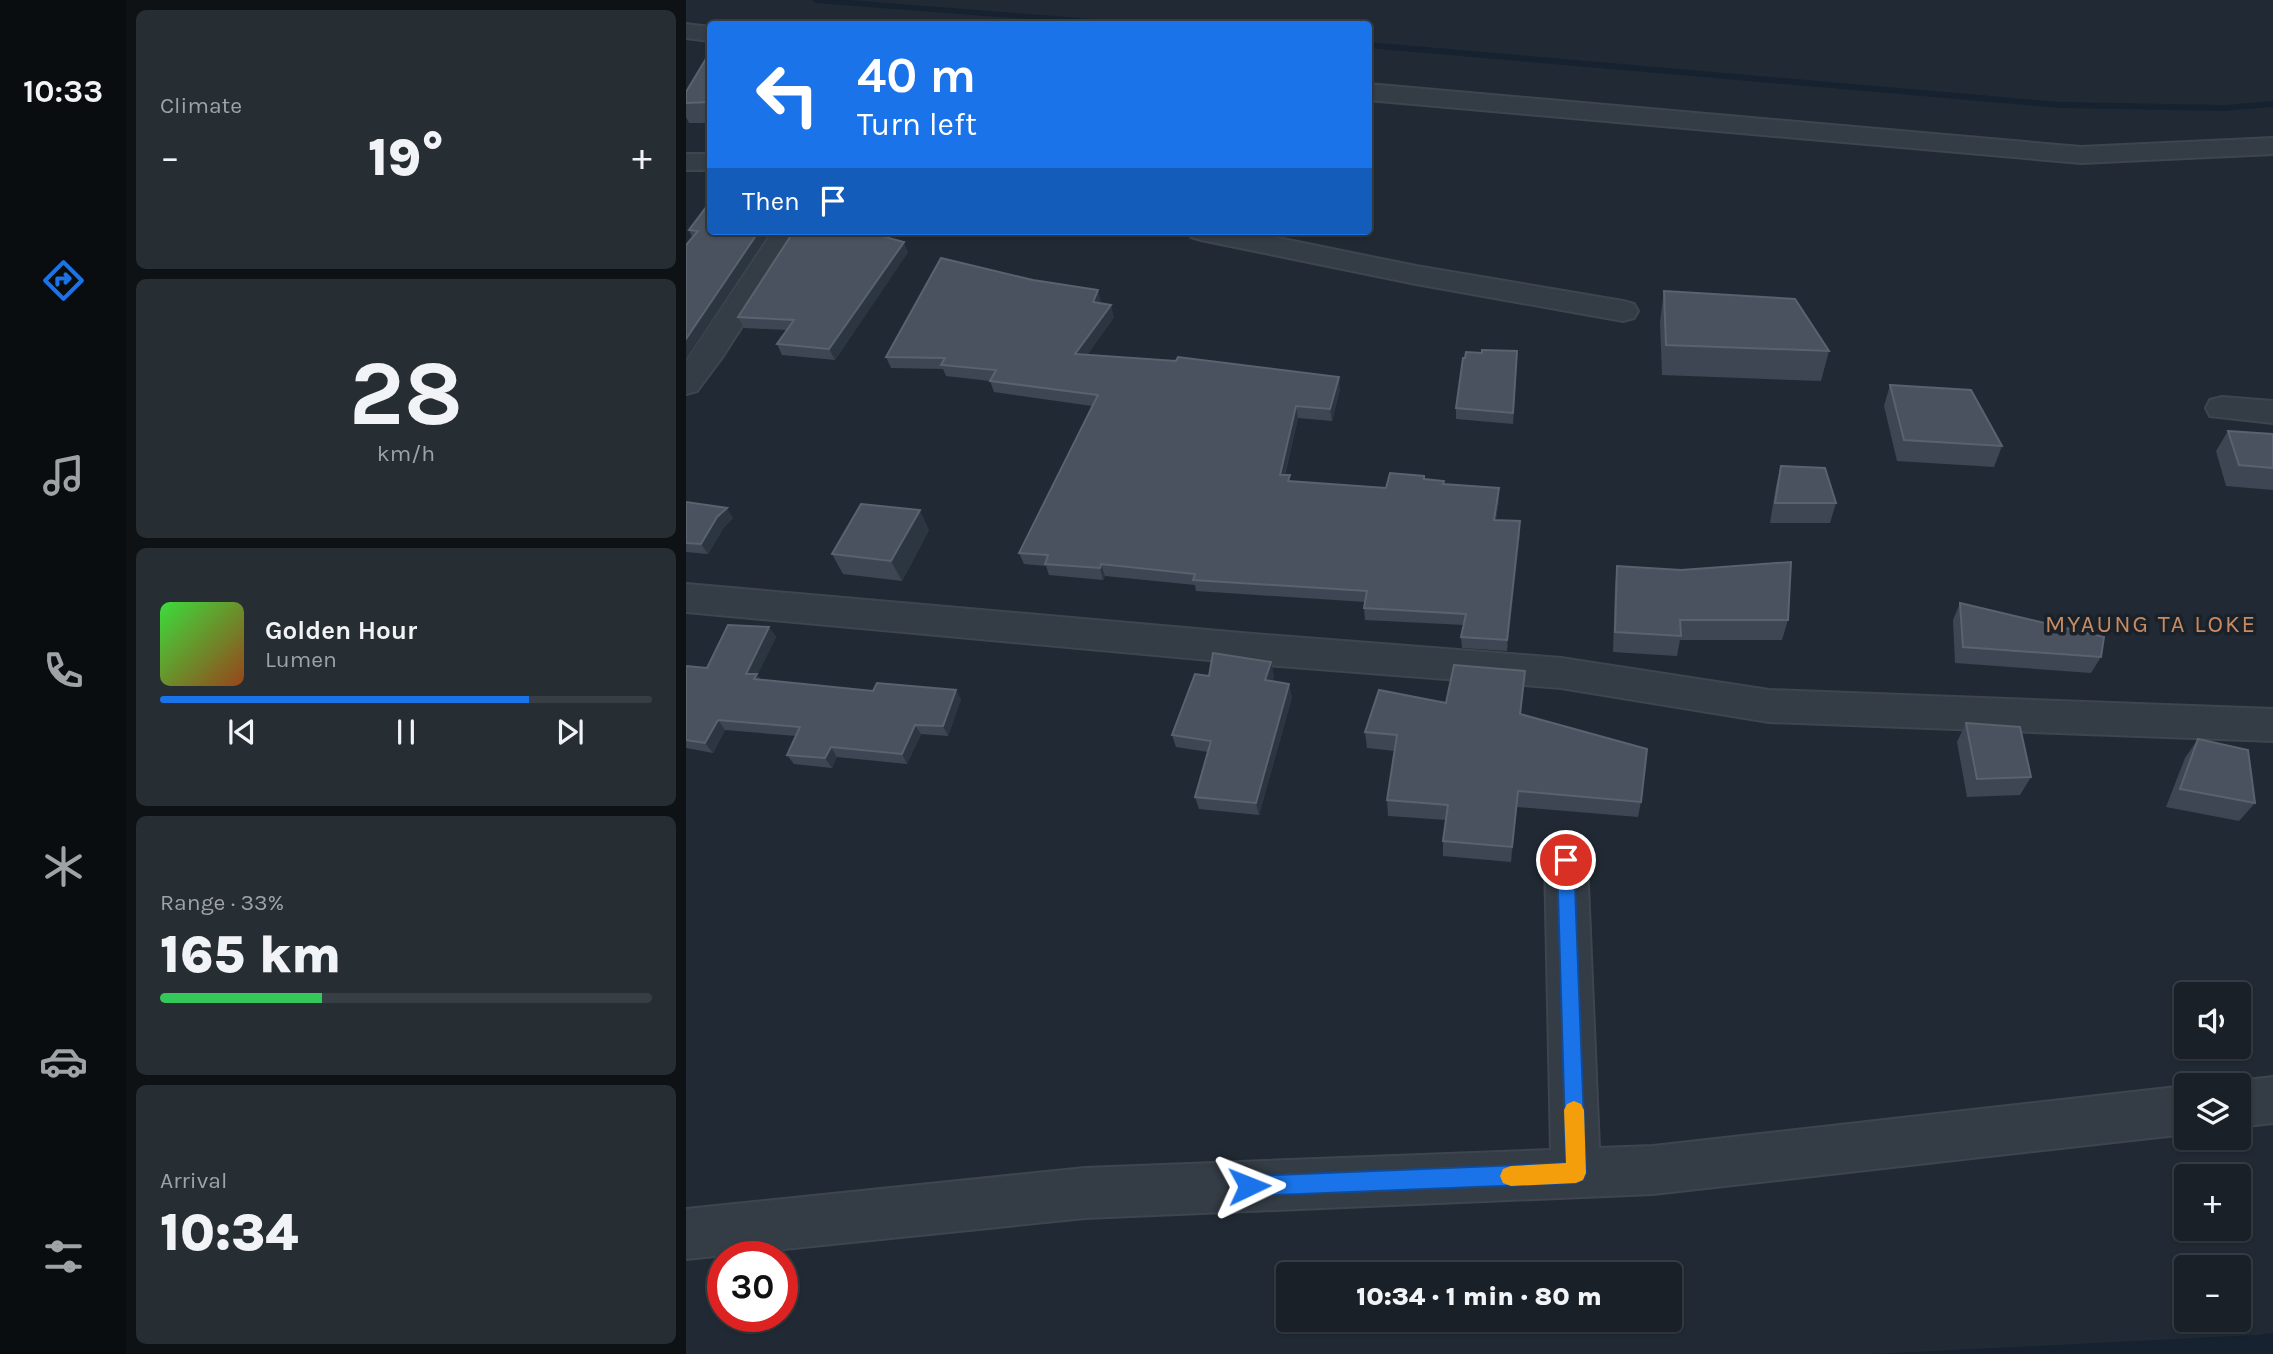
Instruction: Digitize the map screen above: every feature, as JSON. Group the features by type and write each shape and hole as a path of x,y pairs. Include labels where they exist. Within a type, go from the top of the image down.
{"street":[{"path":"686,31 707,34"},
{"path":"1372,92 2081,155 2273,146"},
{"path":"686,162 707,162"},
{"path":"686,383 712,349 786,235"},
{"path":"1221,235 1416,275 1623,311"},
{"path":"2222,408 2273,412"},
{"path":"686,598 1253,649 1561,673 1769,706 2273,725"},
{"path":"1566,860 1576,1173"},
{"path":"2251,1103 2273,1100"},
{"path":"686,1234 1085,1193 1653,1170 2174,1111"}],"water":[{"path":"2273,1333 2273,1354 1874,1354 2256,1335"}],"building":[{"path":"707,57 707,102 686,103 686,92"},
{"path":"707,206 707,235 756,235 686,339 686,245 698,231 689,230"},
{"path":"791,235 878,235 904,242 829,349 777,344 794,320 738,317"},
{"path":"941,258 1033,280 1098,290 1093,302 1111,305 1075,354 1176,361 1178,357 1339,377 1330,409 1296,406 1280,475 1290,475 1288,481 1386,488 1390,473 1424,476 1424,479 1444,481 1443,484 1499,488 1494,520 1520,521 1507,640 1461,637 1466,614 1364,608 1367,591 1193,580 1195,574 1101,564 1100,568 1045,564 1048,555 1019,553 1098,395 990,381 996,370 941,365 945,358 886,357"},
{"path":"1664,291 1795,299 1829,351 1666,345"},
{"path":"1482,350 1517,351 1513,413 1456,408 1463,358 1466,352 1482,353"},
{"path":"1890,385 1971,390 2002,446 1904,440"},
{"path":"2228,431 2273,434 2273,468 2239,465"},
{"path":"1781,466 1825,468 1836,503 1775,503"},
{"path":"686,502 727,508 717,517 701,544 686,543"},
{"path":"861,504 920,510 891,561 832,554"},
{"path":"1791,562 1788,620 1680,620 1681,636 1615,632 1617,566 1681,570"},
{"path":"1960,603 2104,637 2101,657 1963,647"},
{"path":"728,625 769,627 746,674 757,674 754,679 873,691 877,683 956,690 943,726 915,725 902,754 831,747 825,758 787,755 800,727 718,720 705,743 686,740 686,666 707,668"},
{"path":"1213,653 1271,662 1265,680 1289,684 1256,803 1195,797 1211,741 1172,735 1195,674 1209,676"},
{"path":"1454,665 1525,671 1520,714 1647,749 1641,802 1518,791 1512,847 1443,841 1448,805 1387,800 1397,735 1365,732 1379,690 1446,703"},
{"path":"1966,723 2020,727 2031,777 1977,779"},
{"path":"2198,739 2248,750 2255,803 2180,789"}],"waterway":[{"path":"816,0 1080,21"},
{"path":"1372,45 2061,105 2224,108 2273,104"}],"slow traffic":[{"path":"1511,1176 1576,1173 1574,1110"}],"district":[{"name":"MYAUNG TA LOKE","path":"2151,624"}],"route":[{"path":"1249,1186 1576,1173 1566,860"}]}
